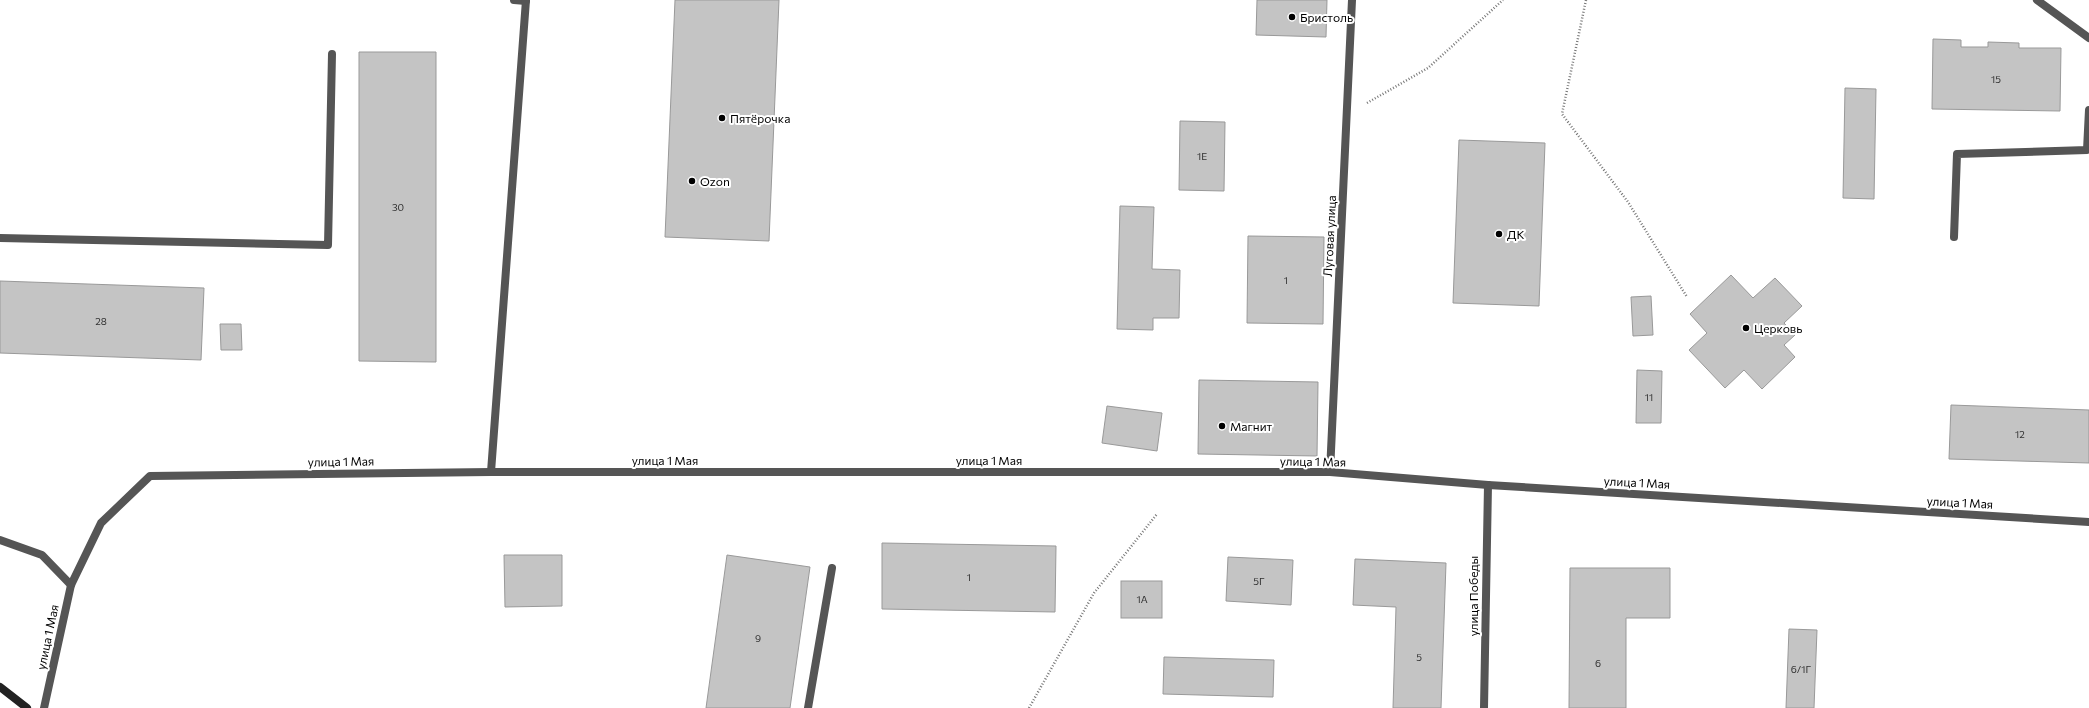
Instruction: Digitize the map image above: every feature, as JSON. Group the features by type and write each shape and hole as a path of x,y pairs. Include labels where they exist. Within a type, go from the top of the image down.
{"street":[{"path":"491,472 526,0 514,0"},
{"name":"Луговая улица","path":"1330,472 1352,0"},
{"path":"2037,0 2089,38"},
{"path":"0,238 328,245 332,54"},
{"path":"1954,237 1957,154 2087,150 2089,110"},
{"name":"улица 1 Мая","path":"44,708 71,585 101,523 150,476 491,472 1330,472 1488,485 2089,522"},
{"name":"улица Победы","path":"1484,708 1488,485"},
{"path":"0,540 42,555 71,585"},
{"path":"808,708 832,568"},
{"path":"0,686 27,708"}],"path":[{"path":"1362,106 1428,68 1502,0"},
{"path":"1586,0 1562,114 1628,202 1687,297"},
{"path":"1029,708 1094,592 1158,514"}],"building":[{"name":"Пятёрочка","path":"675,0 779,0 769,241 665,237"},
{"name":"Бристоль","path":"1257,0 1327,0 1326,37 1256,35"},
{"path":"1933,39 1961,40 1961,47 1988,47 1988,42 2019,43 2019,48 2061,48 2060,111 1932,109"},
{"path":"359,52 436,52 436,362 359,361"},
{"path":"1845,88 1876,89 1874,199 1843,198"},
{"path":"1180,121 1225,122 1224,191 1179,190"},
{"name":"ДК","path":"1459,140 1545,143 1539,306 1453,303"},
{"path":"1120,206 1154,207 1152,269 1180,270 1179,318 1153,318 1153,330 1117,329"},
{"path":"1248,236 1324,237 1323,324 1247,323"},
{"name":"Церковь","path":"1731,275 1753,298 1775,278 1802,306 1784,323 1795,335 1784,345 1795,357 1762,389 1744,370 1725,388 1689,350 1707,333 1690,314"},
{"path":"0,281 204,288 201,360 0,353"},
{"path":"1651,296 1653,335 1633,336 1631,297"},
{"path":"220,324 241,324 242,350 221,350"},
{"path":"1637,370 1662,371 1661,423 1636,423"},
{"path":"1199,380 1318,382 1317,456 1198,454"},
{"path":"1951,405 2089,410 2089,463 1949,459"},
{"path":"1107,406 1162,413 1157,451 1102,443"},
{"path":"882,543 1056,546 1055,612 882,609"},
{"path":"504,555 562,555 562,606 505,607"},
{"path":"727,555 810,567 790,708 706,708"},
{"path":"1228,557 1293,560 1291,605 1226,601"},
{"path":"1355,559 1446,563 1441,708 1393,708 1396,607 1353,605"},
{"path":"1570,568 1670,568 1670,618 1626,618 1626,708 1569,708"},
{"path":"1121,581 1162,581 1162,618 1121,618"},
{"path":"1789,629 1817,630 1814,708 1786,708"},
{"path":"1164,657 1274,660 1273,697 1163,694"}],"place":[{"name":"Бристоль","path":"1292,17"},
{"name":"Пятёрочка","path":"722,118"},
{"name":"Ozon","path":"692,181"},
{"name":"ДК","path":"1499,234"},
{"name":"Церковь","path":"1746,328"},
{"name":"Магнит","path":"1222,426"}]}
